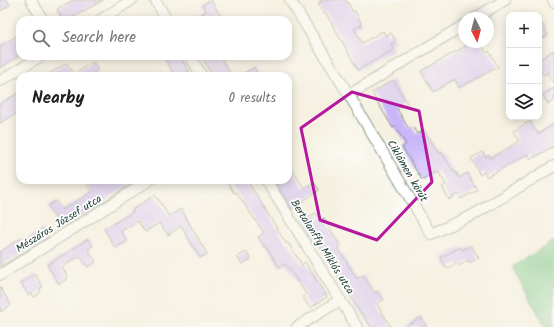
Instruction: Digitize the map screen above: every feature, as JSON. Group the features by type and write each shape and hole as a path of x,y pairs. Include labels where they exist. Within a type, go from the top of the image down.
{"street":[{"path":"31,0 41,16"},
{"path":"106,16 132,0"},
{"path":"155,0 165,16"},
{"name":"Ciklámen körút","path":"290,0 349,95 431,234 473,215 554,166"},
{"path":"486,12 505,0"},
{"path":"349,95 458,29"},
{"path":"0,81 34,60"},
{"path":"192,60 200,72"},
{"name":"Mészáros József utca","path":"0,275 144,184"},
{"name":"Bertalanffy Miklós utca","path":"268,184 357,327"},
{"path":"297,327 340,300"}],"highlighted area":[{"path":"352,92 419,111 432,182 377,240 320,220 301,128"}],"green space":[{"path":"554,241 554,327 546,327 512,267"}],"building":[{"path":"0,0 7,0 10,5 0,11"},
{"path":"73,0 103,0 75,16 61,16 57,9"},
{"path":"211,0 220,15 198,16 206,11 202,5"},
{"path":"320,0 346,0 353,12 355,11 362,25 354,29 362,43 383,31 386,36 391,33 396,41 391,44 394,49 358,70 326,13 324,14 318,5 321,3"},
{"path":"542,24 548,35 542,38"},
{"path":"16,36 16,58 0,68 0,46"},
{"path":"462,48 483,48 486,53 489,51 498,67 459,88 455,79 433,92 421,71"},
{"path":"554,50 554,83 548,72 543,75 542,74 542,58"},
{"path":"165,60 182,60 189,72 173,72"},
{"path":"204,60 222,60 229,72 210,72"},
{"path":"93,62 98,70 95,72 77,72"},
{"path":"67,63 73,72 52,72"},
{"path":"254,67 257,72 246,72"},
{"path":"393,80 407,103 397,109 409,129 413,127 417,134 424,130 439,154 442,152 454,173 456,172 459,178 467,173 477,190 461,199 458,194 449,200 442,187 446,185 438,171 422,180 402,147 406,144 395,127 393,128 372,93"},
{"path":"554,88 554,101 548,104 543,95"},
{"path":"16,94 16,113 0,123 0,104"},
{"path":"530,121 538,134 554,124 554,146 531,159 528,154 487,177 484,172 480,175 471,158 483,152 485,157 489,155 490,158 520,141 514,131"},
{"path":"292,169 304,188 314,182 319,190 292,209 276,184 292,184"},
{"path":"87,184 132,184 61,228 48,206 56,201 62,210 92,192"},
{"path":"228,184 249,184 286,243 288,243 302,265 305,262 327,297 310,308 303,297 306,294 286,264 279,267 266,246 264,247 258,237 264,233 236,192 234,193"},
{"path":"155,195 169,216 181,209 207,254 200,258 181,226 168,235 159,223 145,232 138,221 121,231 127,241 115,248 104,229 133,212 132,210"},
{"path":"316,213 320,220 324,218 340,246 338,248 357,279 363,275 375,293 378,291 384,300 377,304 391,327 371,327 362,313 361,314 304,220"},
{"path":"43,229 48,237 0,267 0,252 21,238 23,241"},
{"path":"88,239 93,246 88,249 96,262 88,267 80,256 62,267 68,278 59,284 47,265"},
{"path":"471,245 479,258 470,263 468,260 459,266 457,263 447,269 441,258 460,247 462,250"},
{"path":"246,252 251,259 242,264 237,257"},
{"path":"35,274 43,287 39,289 41,292 34,297 31,293 28,295 21,283"},
{"path":"0,287 11,305 0,312"},
{"path":"421,317 427,327 405,327"}]}
